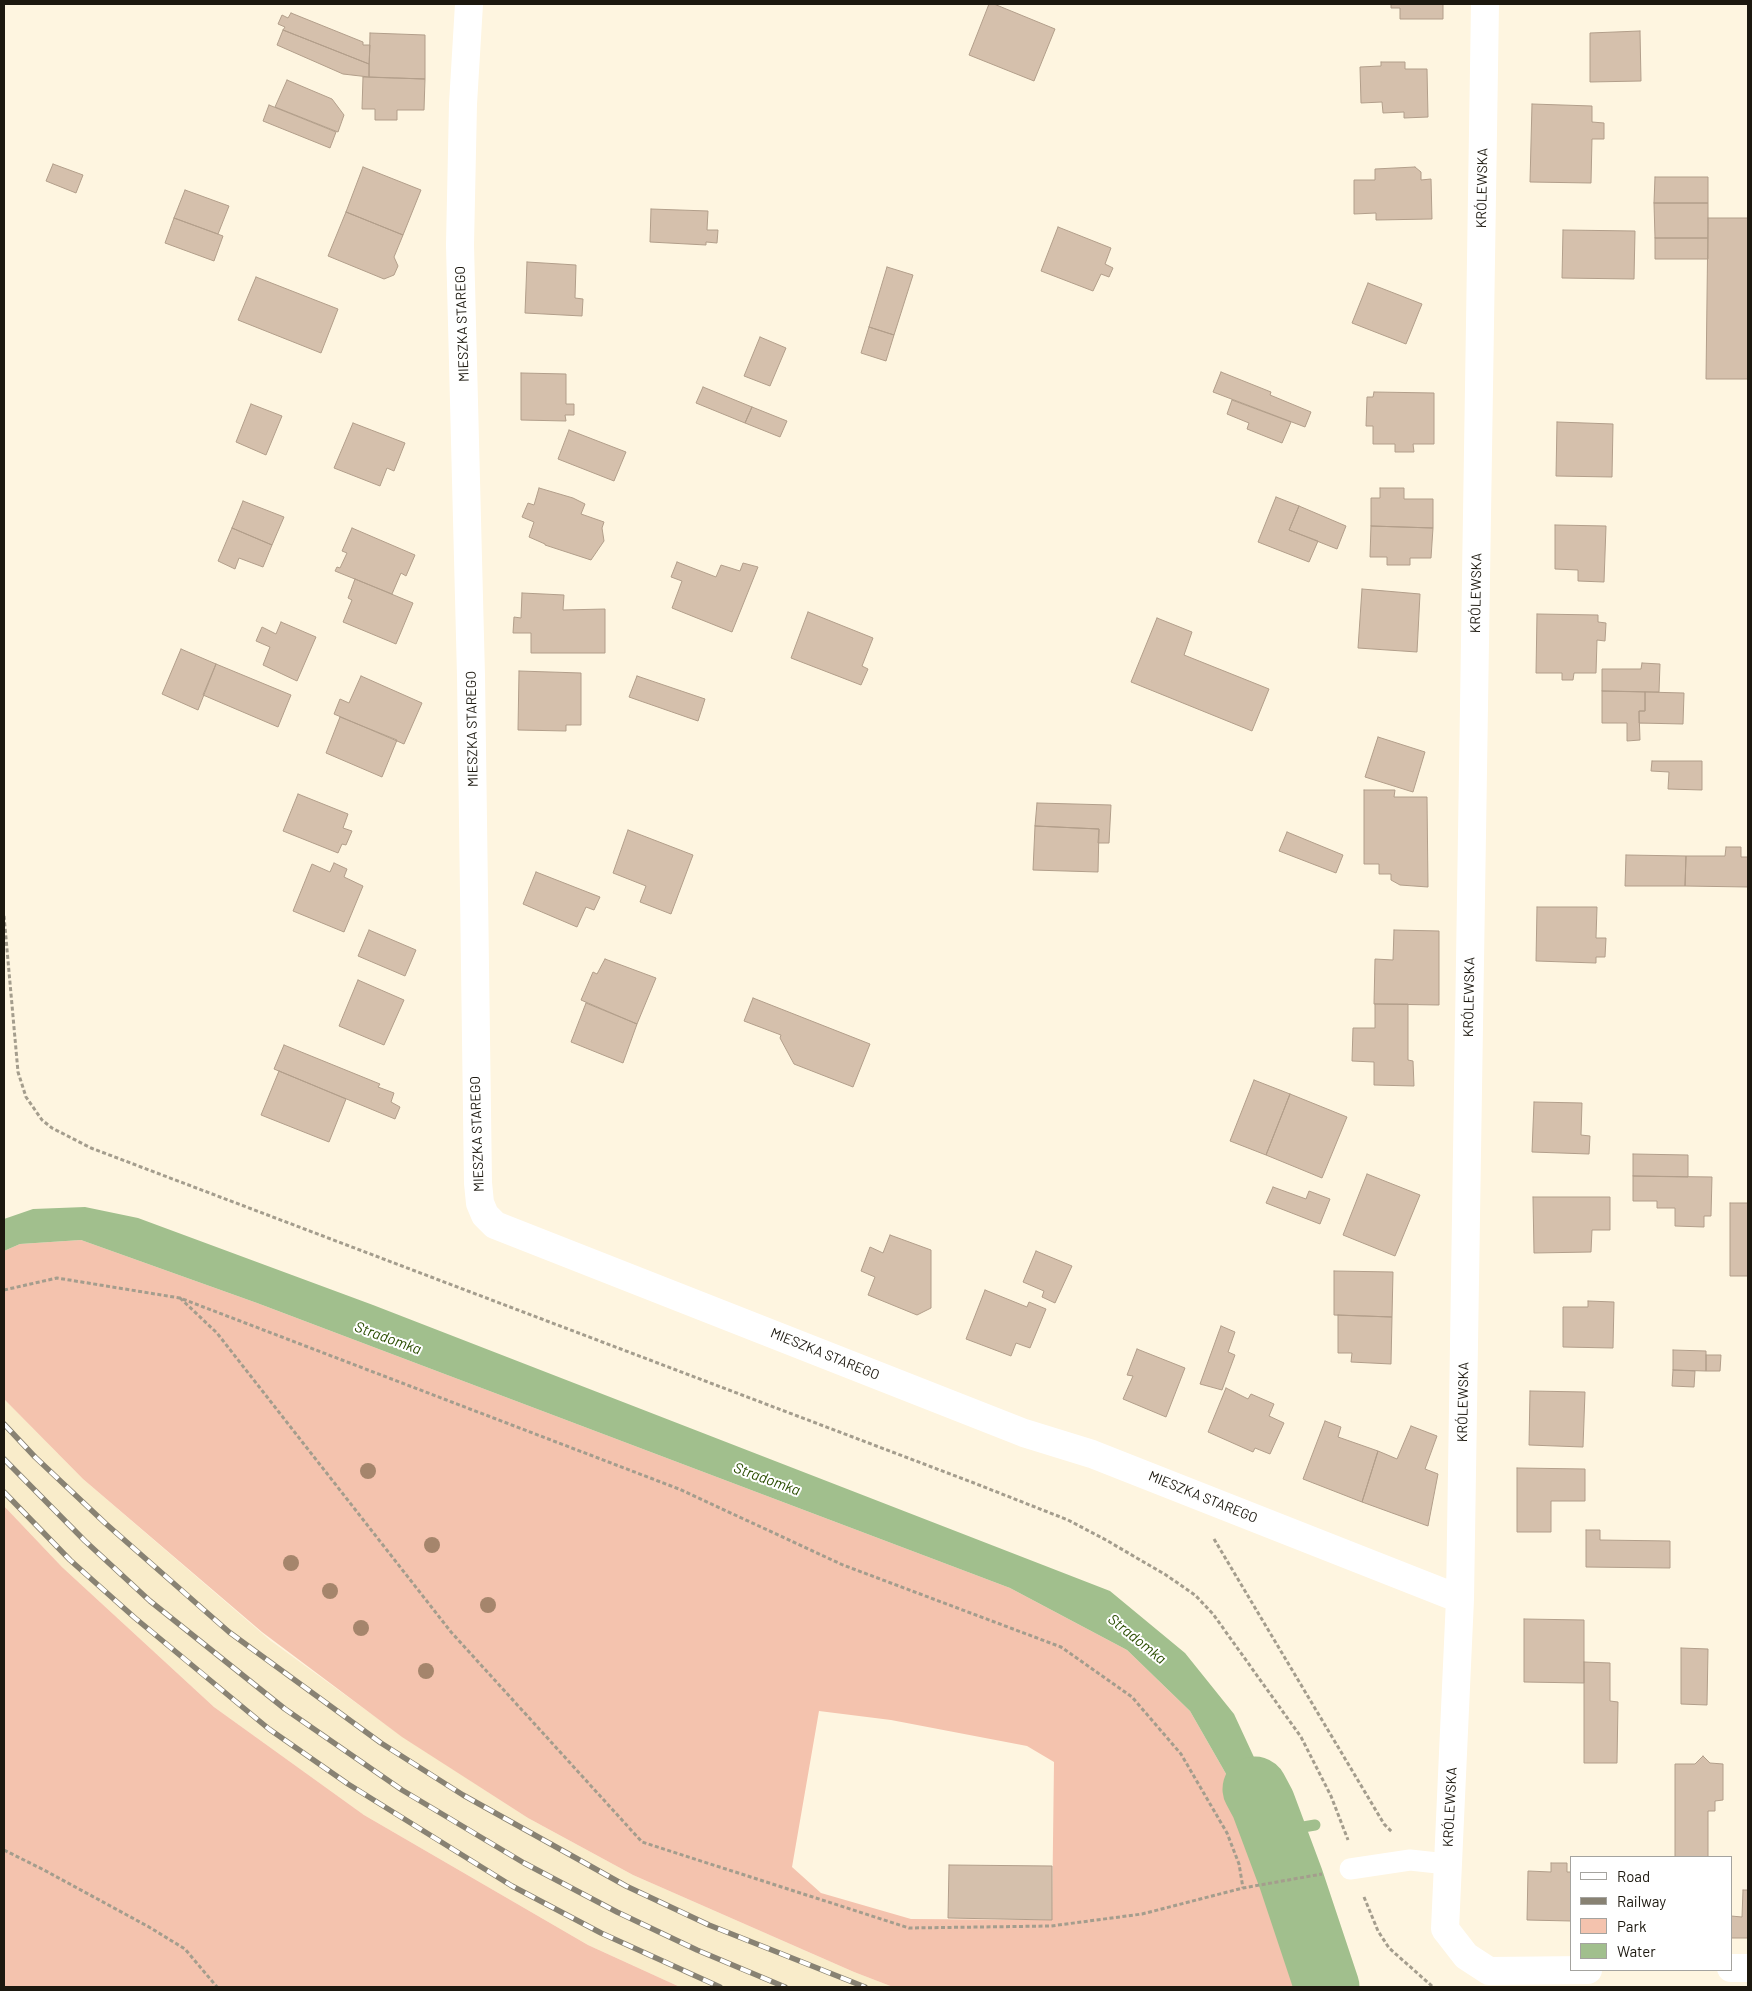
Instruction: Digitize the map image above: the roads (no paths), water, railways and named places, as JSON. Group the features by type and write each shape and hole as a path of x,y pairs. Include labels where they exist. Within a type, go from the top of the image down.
{"street":[{"name":"MIESZKA STAREGO","path":"468,4 463,104 460,245 471,676 478,1183 480,1203 485,1215 495,1225 1024,1433 1092,1454 1460,1599"},
{"name":"KRÓLEWSKA","path":"1485,4 1460,1599 1444,1929 1466,1956 1489,1971 1570,1970"},
{"path":"1732,1968 1748,1968"}],"lane":[{"path":"1353,1868 1410,1860 1447,1864"}],"water":[{"path":"85,1207 138,1218 373,1305 1110,1591 1185,1653 1234,1714 1284,1822 1300,1870 1277,1874 1245,1807 1190,1711 1127,1650 1010,1588 257,1303 81,1240 20,1244 4,1251 4,1219 33,1209"},
{"path":"1306,1885 1339,1967 1351,1987 1311,1987 1296,1950 1283,1889"}],"waterway":[{"name":"Stradomka","path":"1255,1789 1263,1804 1291,1879 1327,1987"},
{"path":"1273,1832 1315,1825"}],"railway":[{"path":"4,1424 35,1457 105,1523 229,1632 381,1743 463,1795 626,1886 709,1925 865,1987"},
{"path":"4,1459 85,1541 150,1601 285,1709 402,1790 524,1863 617,1912 697,1950 785,1987"},
{"path":"4,1492 70,1560 135,1618 269,1729 348,1784 512,1886 601,1933 720,1987"}]}
